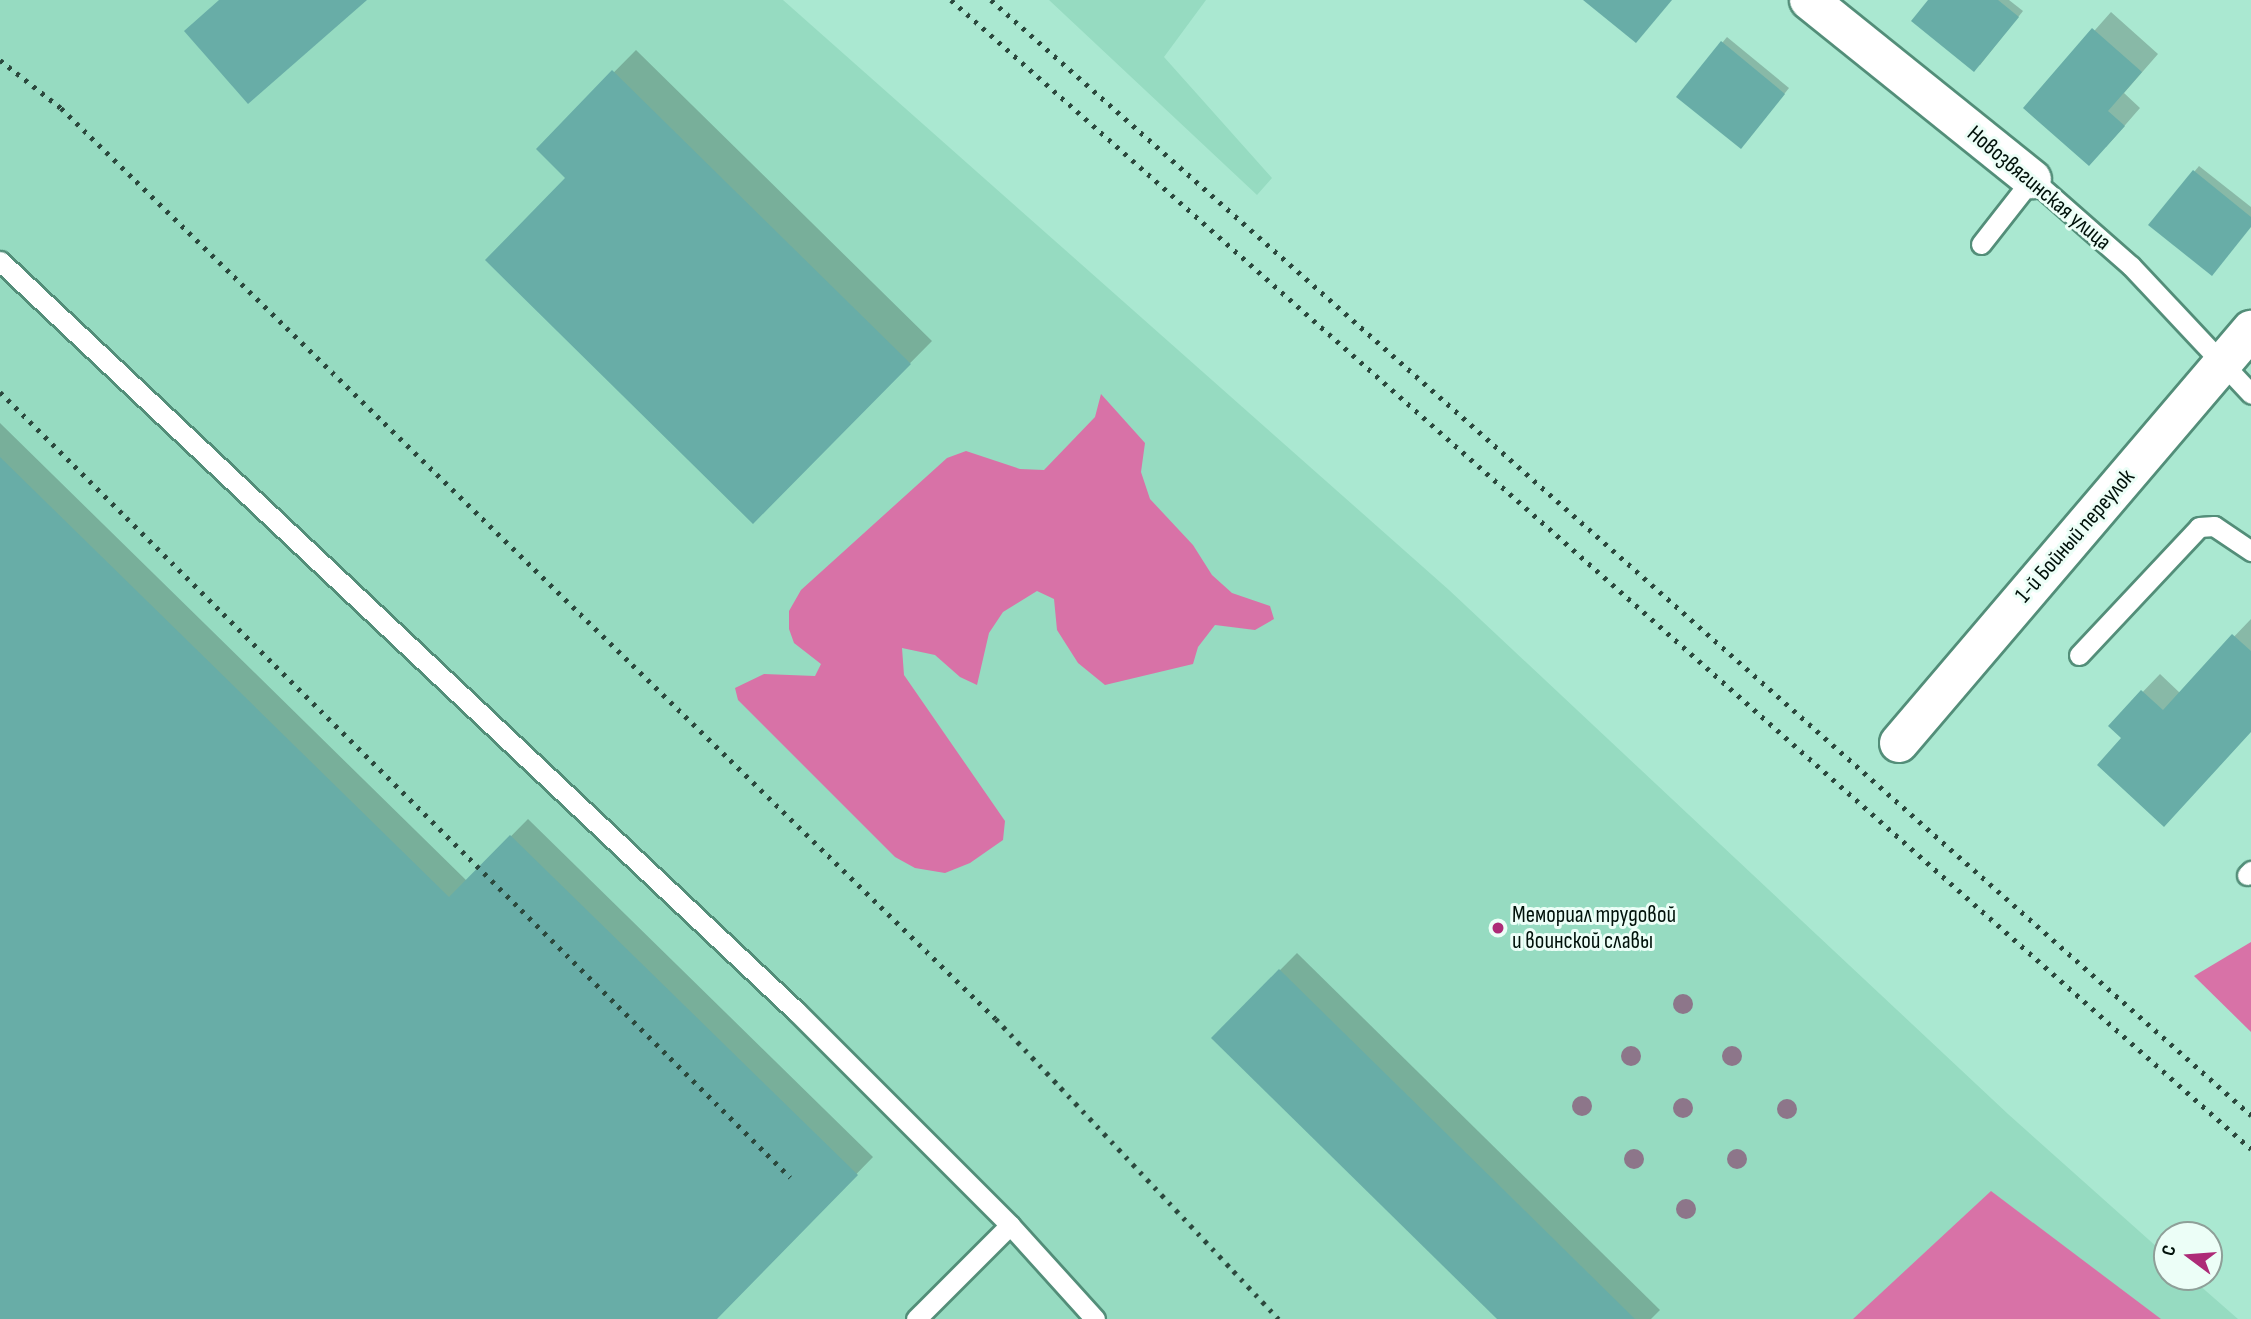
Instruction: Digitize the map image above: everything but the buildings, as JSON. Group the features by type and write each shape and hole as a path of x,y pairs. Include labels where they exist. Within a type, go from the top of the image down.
{"street":[{"name":"Новозвягинская улица","path":"1809,0 2032,179"},
{"name":"1-й Бойный переулок","path":"1899,743 2251,330"}],"lane":[{"path":"1980,244 2032,179"},
{"name":"Новозвягинская улица","path":"2032,179 2131,266 2224,362 2251,394"},
{"path":"0,261 797,1012 1010,1225 1095,1319"},
{"path":"2079,655 2199,527 2214,526 2228,533 2250,553"},
{"path":"916,1319 1010,1225"}],"shaded area":[{"path":"0,0 783,0 1449,590 2008,1114 2153,1243 2153,1291 2206,1291 2238,1319 0,1319"},
{"path":"1049,0 1206,0 1164,57 1272,178 1257,195"},
{"path":"1101,394 1145,443 1141,472 1150,499 1193,545 1212,575 1232,593 1270,606 1274,619 1255,630 1215,625 1198,647 1193,664 1105,685 1078,663 1057,630 1054,599 1037,591 1003,612 989,633 977,685 960,677 935,655 902,648 904,675 1005,821 1003,840 970,863 945,873 915,868 895,857 738,700 735,688 764,674 815,676 821,664 794,643 789,629 789,611 801,590 947,458 966,451 1020,469 1044,470 1095,417"},
{"path":"2251,942 2251,1032 2194,976"},
{"path":"1991,1191 2161,1319 1853,1319"}],"railway":[{"path":"951,0 2251,1149"},
{"path":"991,0 2251,1115"},
{"path":"0,60 61,108 996,1019 1279,1319"},
{"path":"0,392 790,1177"}],"place":[{"name":"Мемориал трудовой и воинской славы","path":"1498,928"}]}
